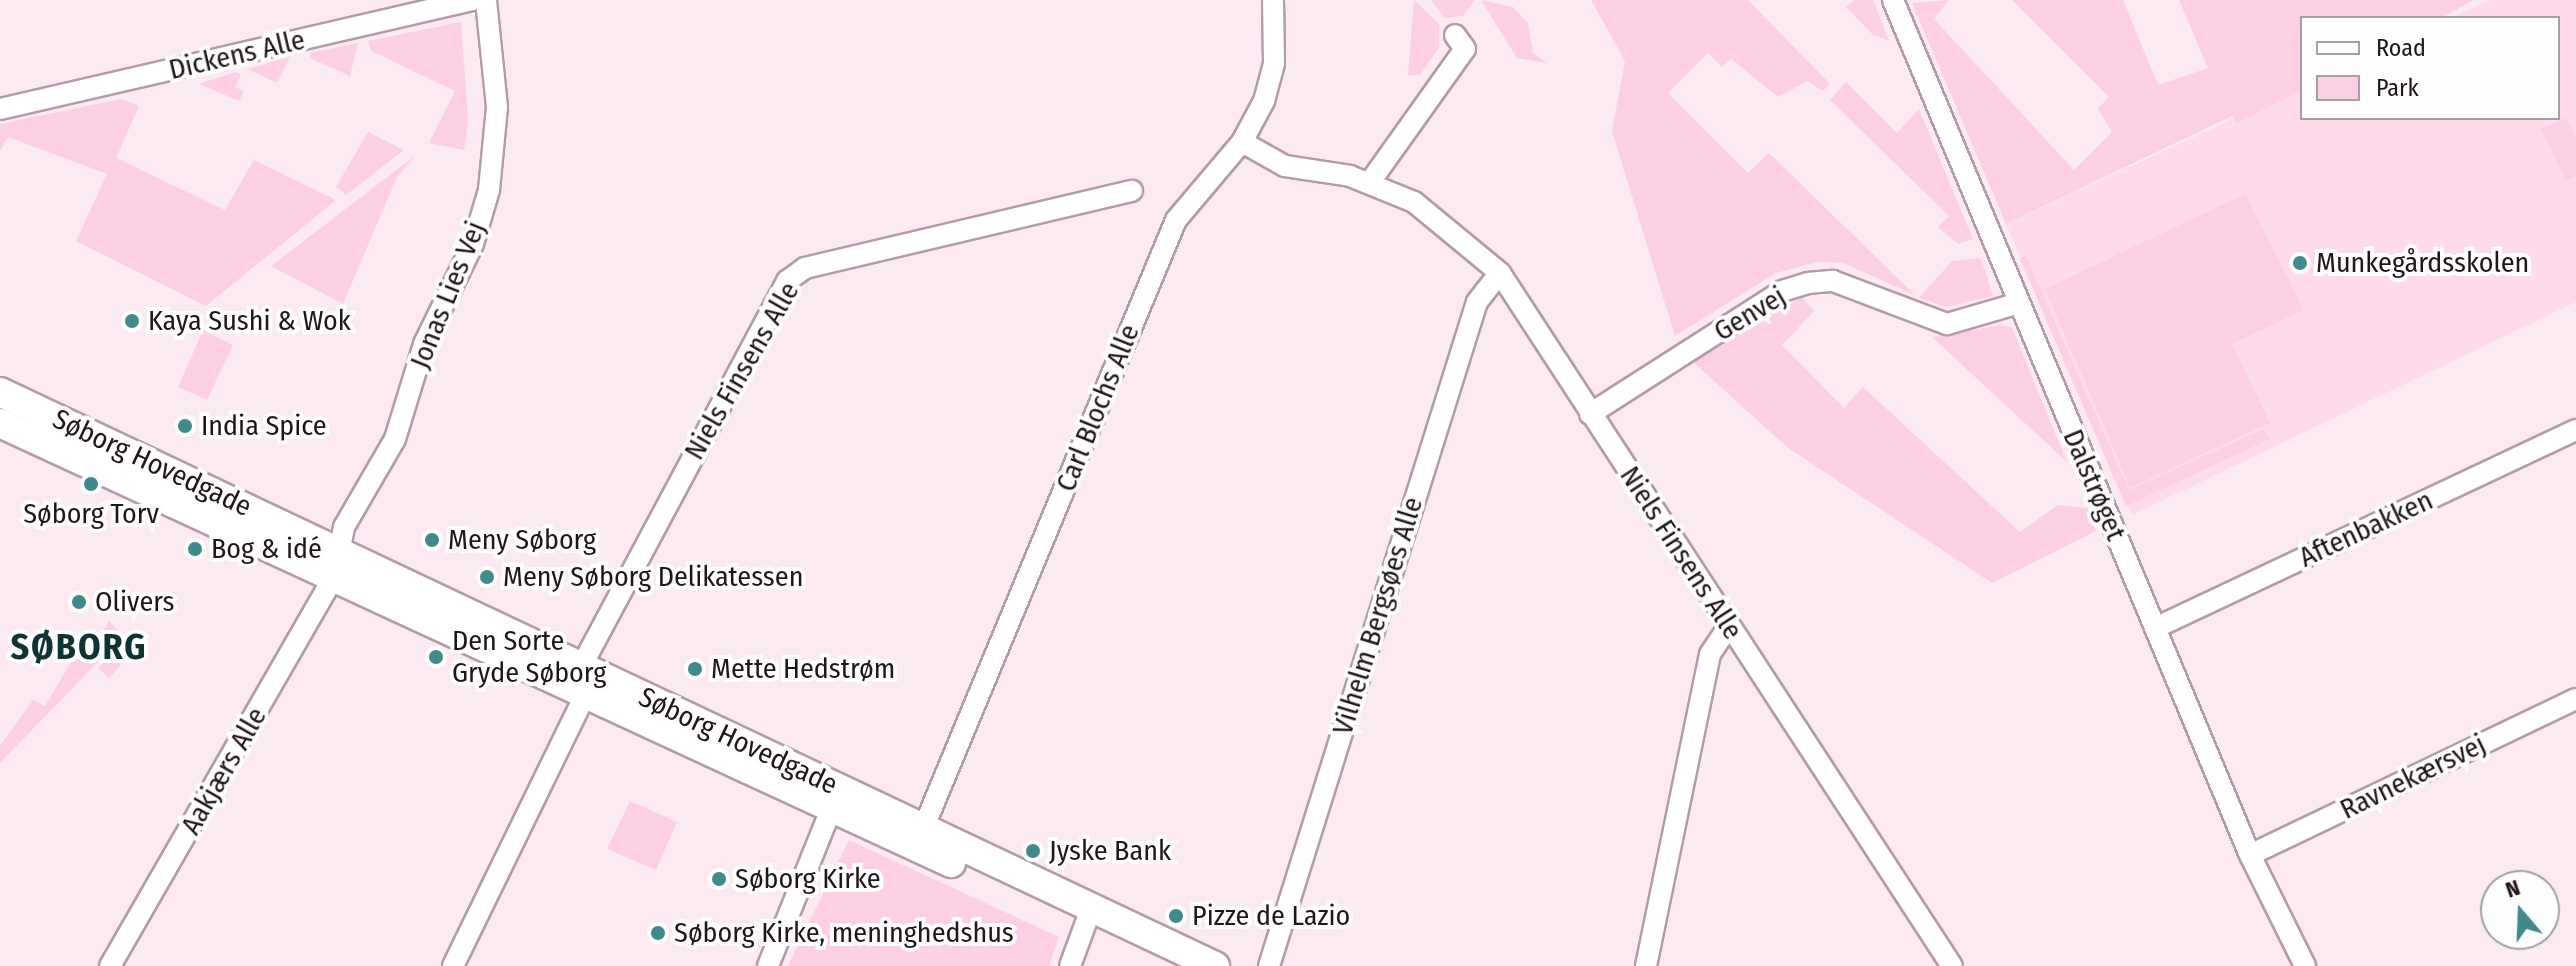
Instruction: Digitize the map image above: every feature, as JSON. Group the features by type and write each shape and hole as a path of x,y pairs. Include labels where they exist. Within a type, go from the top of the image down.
{"street":[{"name":"Dickens Alle","path":"0,109 473,0"},
{"name":"Jonas Lies Vej","path":"336,562 395,439 424,344 473,244 489,190 497,107 486,0"},
{"name":"Carl Blochs Alle","path":"923,829 1176,220 1242,142 1274,63 1273,0"},
{"name":"Dalstrøget","path":"1893,0 2016,304 2250,855 2305,966"},
{"path":"1370,182 1465,49 1455,35"},
{"name":"Niels Finsens Alle","path":"1242,142 1285,166 1370,182 1456,230 1500,273 1952,966"},
{"name":"Niels Finsens Alle","path":"453,966 584,679 787,281 805,268 1132,191"},
{"name":"Vilhelm Bergsøes Alle","path":"1269,966 1477,302 1500,273"},
{"name":"Genvej","path":"1590,414 1782,291 1808,283 1833,281 1947,324 2016,304"},
{"name":"Søborg Hovedgade","path":"0,392 336,562 584,679 923,829 1173,966"},
{"name":"Søborg Hovedgade","path":"0,423 336,562"},
{"name":"Aftenbakken","path":"2155,628 2576,430"},
{"name":"Aakjærs Alle","path":"110,966 336,562"},
{"path":"1646,966 1710,654 1729,626"},
{"name":"Søborg Hovedgade","path":"584,679 831,809 1088,917 1215,966"},
{"name":"Ravnekærsvej","path":"2250,855 2576,699"},
{"path":"768,966 831,809"},
{"path":"1070,966 1088,917"}],"shaded area":[{"name":"Munkegårdsskolen","path":"2490,0 2576,0 2576,302 2132,515 2006,224 2300,88 2300,120 2560,120 2560,16 2456,16"}],"green space":[{"path":"1414,0 1439,24 1439,48 1420,75 1408,75"},
{"path":"1431,0 1475,0 1463,16 1445,18"},
{"path":"1481,0 1513,7 1528,23 1533,53 1547,63 1517,58"},
{"path":"1591,0 1748,0 1830,84 1822,91 1808,81 1778,97 1731,59 1722,67 1708,53 1668,93 1748,173 1769,153 1915,295 1843,263 1817,262 1776,273 1675,336 1612,131 1625,61"},
{"path":"1854,0 1873,0 1889,41 1873,35 1846,7"},
{"path":"1949,0 1934,19 2074,170 2112,132 2098,109 2109,97 2012,0 2123,0 2158,85 2208,68 2179,0 2474,0 2445,16 2300,16 2300,92 2236,123 2232,116 2006,224 1912,3"},
{"path":"461,22 468,121 464,150 429,143 455,91 371,51 368,41"},
{"path":"358,43 350,76 310,58 310,53"},
{"path":"290,57 277,83 248,69"},
{"path":"235,72 241,74 235,87 244,91 239,101 199,84"},
{"path":"1846,82 1897,133 1919,109 1973,239 1958,244 1938,227 1949,216 1830,100"},
{"path":"121,99 139,106 116,158 225,210 254,160 336,200 206,306 76,241 107,174 8,137 0,151 0,124"},
{"path":"2566,118 2576,138 2576,175 2566,180 2541,129"},
{"path":"368,132 404,150 346,195 336,187"},
{"path":"416,155 397,177 343,304 271,266"},
{"path":"2245,194 2304,310 2232,344 2270,423 2130,488 2045,289"},
{"path":"2025,254 2129,490 2263,429 2270,439 2126,506 2020,259"},
{"path":"1981,258 1993,296 1946,307 1919,298 1952,261"},
{"path":"1802,297 1814,311 1782,345 1844,408 1863,387 2020,532 2058,505 2088,508 2096,531 1992,583 1787,447 1693,362"},
{"path":"2001,325 2012,328 2067,462 1932,337"},
{"path":"203,330 233,345 207,400 178,387"},
{"path":"109,621 123,636 0,763 0,746 33,700 45,706 74,657 84,662"},
{"path":"135,631 144,639 109,678 98,668"},
{"path":"630,801 677,822 656,870 607,849"},
{"path":"849,840 1059,937 1049,966 788,966"}],"place":[{"name":"Munkegårdsskolen","path":"2300,263"},
{"name":"Kaya Sushi & Wok","path":"132,321"},
{"name":"India Spice","path":"185,426"},
{"name":"Søborg Torv","path":"91,484"},
{"name":"Meny Søborg","path":"432,540"},
{"name":"Bog & idé","path":"195,549"},
{"name":"Meny Søborg Delikatessen","path":"487,577"},
{"name":"Olivers","path":"79,602"},
{"name":"Den Sorte Gryde Søborg","path":"436,657"},
{"name":"Mette Hedstrøm","path":"695,669"},
{"name":"Jyske Bank","path":"1033,851"},
{"name":"Søborg Kirke","path":"719,879"},
{"name":"Pizze de Lazio","path":"1176,916"},
{"name":"Søborg Kirke, meninghedshus","path":"658,933"}],"district":[{"name":"SØBORG","path":"79,648"}]}
